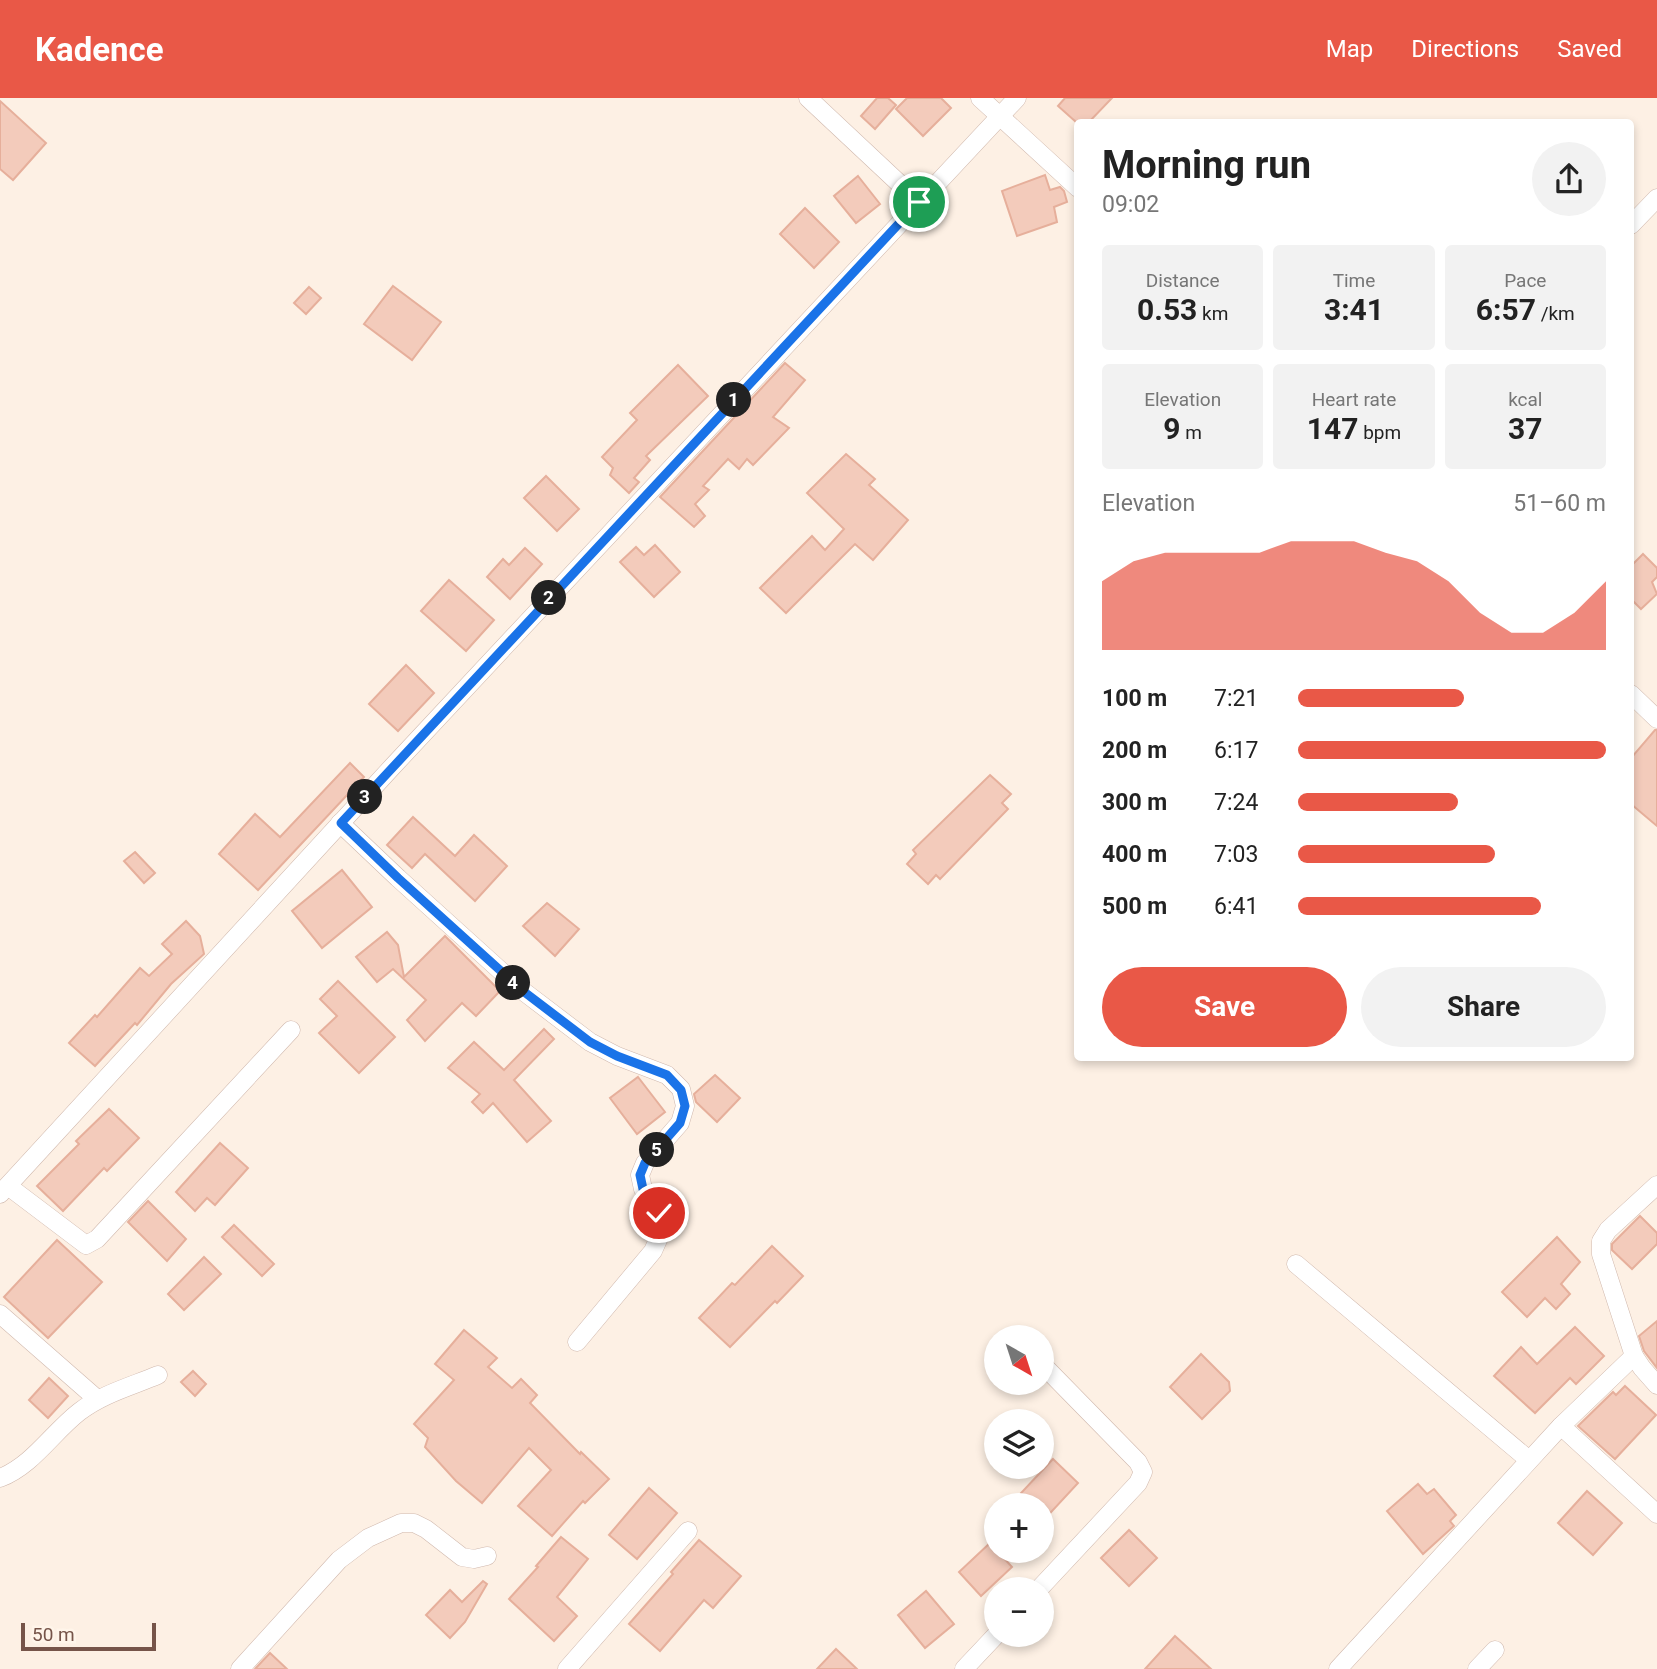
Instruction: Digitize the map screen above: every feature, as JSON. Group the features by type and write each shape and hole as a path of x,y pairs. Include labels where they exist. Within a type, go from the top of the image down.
{"street":[{"path":"808,98 919,202"},
{"path":"980,98 1074,184"},
{"path":"291,1030 97,1239 86,1245 4,1190 341,823 1017,98"},
{"path":"1634,222 1657,198"},
{"path":"1634,697 1657,719"},
{"path":"341,823 523,991 590,1042 617,1056 667,1075 681,1090 685,1106 680,1123 645,1163 640,1175 643,1189 659,1213 660,1233 653,1251 577,1342"},
{"path":"1657,1185 1608,1230 1601,1241 1603,1265 1634,1356 1657,1385"},
{"path":"1296,1264 1529,1460"},
{"path":"0,1314 97,1399"},
{"path":"1338,1669 1561,1426 1634,1356"},
{"path":"0,1478 14,1472 29,1460 78,1412 97,1399 158,1375"},
{"path":"1050,1577 1138,1483 1143,1472 1138,1462 1054,1376"},
{"path":"1561,1426 1657,1514"},
{"path":"240,1669 340,1560 368,1538 401,1523 414,1523 462,1557 474,1559 487,1556"},
{"path":"567,1669 688,1531"},
{"path":"964,1669 985,1647"},
{"path":"1477,1669 1495,1650"}],"building":[{"path":"877,98 888,98 896,105 875,129 861,116"},
{"path":"907,98 941,98 951,108 923,136 896,109"},
{"path":"1065,98 1112,98 1092,119 1074,120 1058,106"},
{"path":"0,101 46,143 13,180 0,169"},
{"path":"1045,175 1050,190 1060,187 1067,202 1054,207 1057,222 1017,236 1002,191"},
{"path":"858,176 880,204 856,223 834,196"},
{"path":"805,208 839,242 814,268 780,234"},
{"path":"393,286 441,322 412,360 364,324"},
{"path":"309,287 321,298 306,314 294,303"},
{"path":"785,363 805,380 773,417 789,428 753,465 747,459 739,469 728,459 703,486 709,490 695,504 705,516 694,527 660,497"},
{"path":"678,365 708,396 646,456 650,460 634,478 639,482 629,493 610,475 613,468 602,457 637,420 630,413"},
{"path":"846,454 875,479 869,485 908,520 873,560 855,544 786,613 760,588 812,536 825,550 844,529 807,493"},
{"path":"546,476 579,509 557,531 524,498"},
{"path":"655,545 680,572 654,597 620,562 636,547 644,555"},
{"path":"525,548 542,564 510,599 487,577 503,559 509,565"},
{"path":"1643,554 1657,568 1657,577 1652,582 1657,594 1641,609 1634,602 1634,563"},
{"path":"449,580 494,620 466,651 421,611"},
{"path":"406,665 434,693 398,731 369,704"},
{"path":"1657,730 1657,826 1634,807 1634,754"},
{"path":"350,763 364,777 258,890 219,854 255,814 280,837"},
{"path":"990,775 1011,794 1002,803 1008,809 940,879 936,875 928,884 907,864 916,854 913,850"},
{"path":"413,817 455,856 474,835 507,866 475,901 425,854 412,868 387,845"},
{"path":"135,852 155,873 144,883 124,861"},
{"path":"342,870 372,907 322,948 292,911"},
{"path":"547,903 579,929 555,956 523,926"},
{"path":"186,921 200,936 204,954 171,984 137,1025 135,1023 95,1066 69,1043 95,1015 97,1017 140,968 149,976 172,954 162,944"},
{"path":"387,932 398,945 404,977 445,936 500,991 476,1016 462,1003 425,1041 407,1020 426,1000 393,969 377,982 356,957"},
{"path":"338,981 395,1037 359,1073 319,1033 337,1016 320,999"},
{"path":"544,1029 554,1039 514,1080 551,1121 527,1142 493,1103 483,1113 472,1102 480,1094 448,1068 474,1042 504,1070"},
{"path":"715,1075 740,1098 717,1122 696,1102 694,1094"},
{"path":"638,1077 665,1112 637,1134 610,1098"},
{"path":"109,1109 139,1138 107,1171 104,1168 63,1211 37,1186 79,1144 76,1141"},
{"path":"220,1143 248,1168 215,1205 207,1198 195,1211 176,1192"},
{"path":"148,1201 186,1239 167,1261 128,1222"},
{"path":"1640,1216 1657,1233 1657,1244 1632,1269 1612,1250 1612,1244"},
{"path":"234,1225 274,1264 262,1276 222,1237"},
{"path":"1557,1237 1580,1262 1561,1284 1570,1294 1556,1309 1545,1298 1527,1317 1502,1292"},
{"path":"57,1240 102,1282 48,1338 4,1297"},
{"path":"772,1246 803,1276 730,1347 699,1318"},
{"path":"204,1257 221,1274 184,1310 168,1294"},
{"path":"1657,1321 1657,1368 1644,1351 1639,1336"},
{"path":"1575,1327 1604,1356 1576,1384 1570,1378 1535,1413 1494,1376 1521,1347 1537,1364"},
{"path":"464,1330 497,1358 488,1367 512,1388 521,1379 537,1395 530,1403 609,1479 585,1503 583,1501 552,1536 518,1506 551,1470 529,1448 482,1503 456,1481 425,1447 428,1438 414,1424 454,1380 435,1364"},
{"path":"1201,1354 1229,1382 1230,1391 1202,1419 1170,1387"},
{"path":"193,1371 206,1384 195,1396 181,1382"},
{"path":"49,1378 68,1396 48,1418 29,1400"},
{"path":"1625,1386 1656,1415 1615,1459 1578,1426 1613,1392 1616,1395"},
{"path":"1054,1460 1078,1483 1054,1509 1054,1493 1021,1493 1034,1479 1054,1479"},
{"path":"1418,1484 1427,1494 1434,1489 1456,1515 1450,1521 1454,1526 1423,1554 1387,1511"},
{"path":"649,1488 677,1513 637,1559 609,1535"},
{"path":"1587,1491 1622,1523 1593,1555 1558,1523"},
{"path":"1129,1530 1157,1558 1129,1586 1101,1558"},
{"path":"561,1537 588,1559 557,1597 577,1616 554,1641 509,1599"},
{"path":"699,1540 741,1576 713,1608 704,1600 660,1651 629,1624"},
{"path":"984,1549 984,1563 1008,1563 1012,1567 1001,1577 984,1577 984,1593 981,1596 959,1572"},
{"path":"483,1581 487,1584 465,1622 450,1638 426,1615 450,1590 462,1602"},
{"path":"926,1591 954,1624 925,1648 898,1615"},
{"path":"1175,1636 1211,1669 1145,1669"},
{"path":"836,1649 857,1669 817,1669"},
{"path":"270,1653 287,1669 255,1669"}],"route":[{"path":"659,1213 643,1189 640,1175 645,1163 680,1123 685,1106 681,1090 667,1075 617,1056 590,1042 523,991 341,823 919,202"}]}
